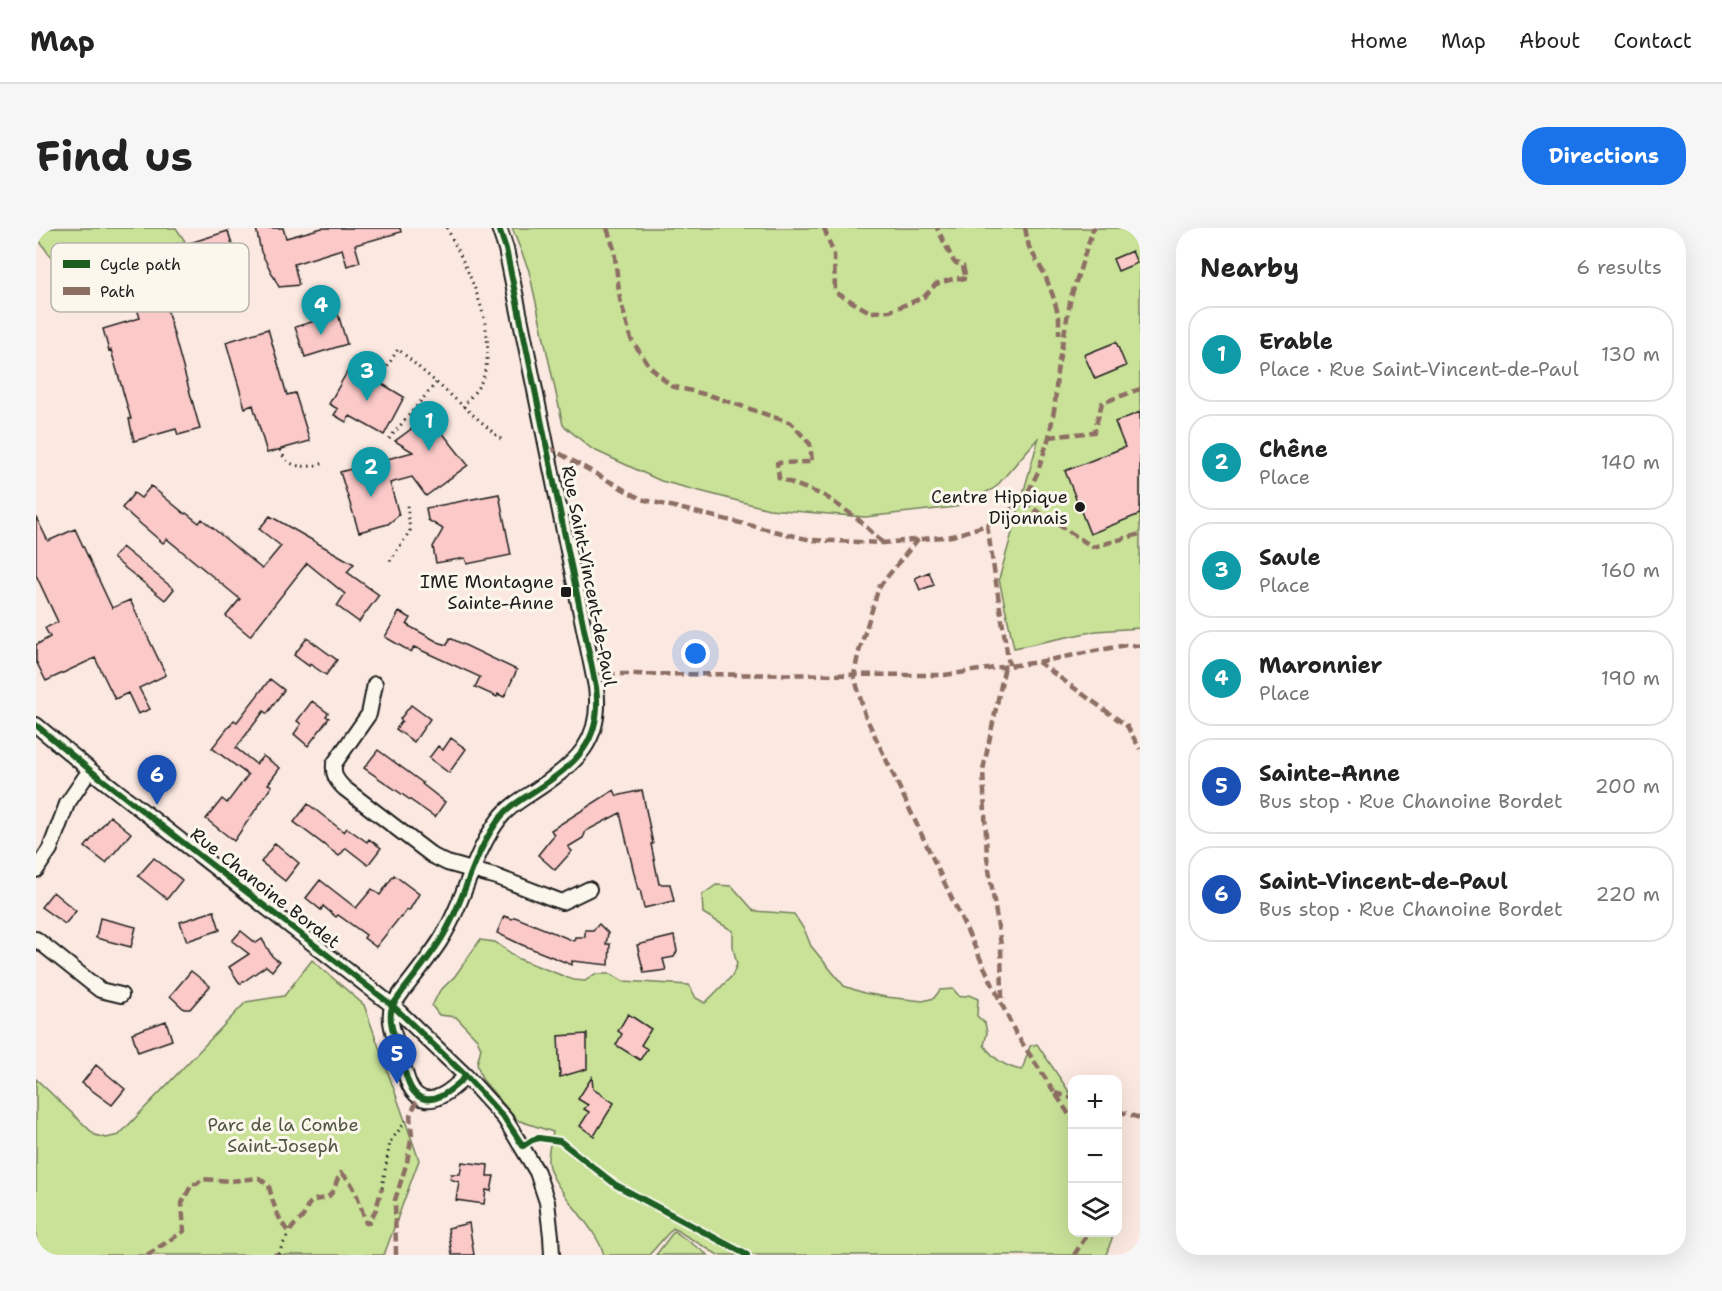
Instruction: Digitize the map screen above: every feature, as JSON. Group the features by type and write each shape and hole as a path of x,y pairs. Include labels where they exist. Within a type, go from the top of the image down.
{"street":[{"name":"Rue Saint-Vincent-de-Paul","path":"393,1006 448,927 464,896 472,870 501,817 579,757 594,727 597,707 596,687 548,447 506,249 499,228"},
{"path":"375,684 369,714 334,764 333,772 337,781 433,856 447,863 497,877 562,902 589,889"},
{"name":"Rue Chanoine Bordet","path":"36,725 90,770 393,1006 466,1076 505,1119 537,1172 547,1202 552,1255"},
{"path":"36,870 50,849 67,804 90,770"},
{"path":"36,939 100,990 121,995"},
{"path":"393,1006 393,1029 409,1083 414,1092 424,1099 437,1098 466,1076"}],"path":[{"path":"447,228 472,280 488,337 483,376 463,407"},
{"path":"378,382 398,349 502,441"},
{"path":"389,439 436,383"},
{"path":"280,450 283,458 300,467 325,464"},
{"path":"390,561 411,531 407,504"},
{"path":"382,1188 390,1142 410,1116"},
{"path":"278,1254 290,1233"}],"green space":[{"path":"36,228 176,228 185,241 178,243 51,243 51,257 36,236"},
{"path":"512,228 1140,228 1140,628 1096,631 1014,648 999,579 1039,437 995,488 955,507 865,517 769,509 661,481 592,449 563,425 529,271"},
{"path":"716,885 732,886 754,911 794,914 811,946 844,986 864,993 923,1001 934,998 940,990 953,989 960,997 969,995 978,999 977,1016 985,1023 987,1033 984,1045 1000,1062 1010,1067 1022,1070 1030,1046 1037,1044 1068,1090 1068,1237 1113,1237 1106,1255 718,1255 673,1228 649,1255 604,1255 592,1231 563,1193 550,1170 548,1157 553,1132 517,1120 482,1079 477,1064 481,1048 477,1039 456,1017 439,1015 432,1006 439,992 455,976 480,940 495,942 519,959 574,980 585,981 595,974 611,974 623,981 689,985 696,998 705,1003 732,976 737,964 733,948 733,931 703,913 702,895"},
{"name":"Parc de la Combe Saint-Joseph","path":"312,960 364,1005 419,1160 384,1255 36,1255 36,1079 95,1135 106,1138 119,1135 246,1002 284,996"},
{"path":"674,1231 708,1255 656,1255"}],"building":[{"path":"256,228 283,228 286,238 322,228 400,228 401,232 355,245 360,262 347,266 342,249 294,264 299,285 279,287 261,252"},
{"path":"228,231 232,243 190,243"},
{"path":"1132,251 1137,263 1118,271 1113,259"},
{"path":"138,312 168,312 200,429 178,435 176,429 134,441 129,419 131,419 103,329 140,318"},
{"path":"338,314 347,344 305,357 295,327"},
{"path":"268,329 287,395 295,393 310,441 267,453 253,405 245,408 226,342"},
{"path":"1116,342 1126,366 1095,379 1084,355"},
{"path":"351,365 404,397 384,435 350,416 346,422 334,415 338,409 329,404"},
{"path":"1140,412 1140,514 1090,534 1065,471 1125,447 1115,422"},
{"path":"429,416 468,465 426,496 412,477 390,483 399,515 388,524 359,532 340,472 413,452 395,441"},
{"path":"151,486 185,514 199,523 202,519 262,569 281,546 259,529 270,516 354,564 347,572 379,595 359,622 337,606 345,594 307,563 250,636 226,616 240,599 167,539 163,543 122,508 134,493 141,498"},
{"path":"499,494 511,555 467,564 465,558 436,563 433,547 443,529 428,520 426,508"},
{"path":"36,517 48,541 75,529 112,608 130,600 166,675 139,688 150,709 138,714 128,693 115,699 95,658 46,681 36,661 36,645 50,637 45,628 58,622 36,575"},
{"path":"122,547 174,589 165,600 113,558"},
{"path":"929,572 934,585 920,590 915,578"},
{"path":"399,612 411,618 407,625 438,642 447,645 450,638 517,670 504,697 498,694 497,697 475,687 480,677 414,647 411,652 385,637"},
{"path":"307,638 337,660 326,675 294,655"},
{"path":"270,679 284,690 267,714 264,711 236,748 256,764 263,756 280,768 268,784 272,786 234,841 206,819 222,799 227,803 248,775 212,748 234,720 237,722"},
{"path":"312,701 328,713 326,716 329,718 308,746 294,734 301,724 297,721"},
{"path":"411,705 430,719 414,742 396,729 402,721 400,719"},
{"path":"451,738 466,749 449,773 429,758 438,746 443,750"},
{"path":"378,750 445,802 435,817 364,768"},
{"path":"614,790 617,796 642,790 659,884 670,884 674,901 644,908 620,813 586,831 583,838 568,847 572,851 555,870 538,855 554,835 551,830"},
{"path":"308,804 344,832 347,828 367,842 369,839 381,848 368,865 346,848 339,856 294,822"},
{"path":"110,816 131,833 106,863 85,847"},
{"path":"275,843 299,863 285,881 261,862"},
{"path":"154,858 182,880 167,899 138,876"},
{"path":"394,875 419,894 409,911 407,910 400,917 376,947 364,938 366,935 338,915 336,917 323,906 321,910 306,898 320,880 356,908 372,889 380,895"},
{"path":"53,892 76,911 65,924 41,907"},
{"path":"214,911 220,930 187,941 180,922"},
{"path":"504,916 512,919 515,917 574,941 575,937 585,937 585,930 593,930 599,924 608,933 606,944 610,944 609,965 572,961 572,965 520,944 497,933"},
{"path":"100,918 136,927 131,947 96,938"},
{"path":"241,931 256,943 262,939 272,956 279,962 272,971 266,966 240,984 229,967 249,954 232,941"},
{"path":"674,936 677,951 674,957 663,959 666,970 644,973 637,945"},
{"path":"191,971 210,986 190,1009 184,1009 170,996"},
{"path":"628,1014 651,1029 641,1045 647,1049 640,1060 616,1045 622,1034 618,1031"},
{"path":"166,1021 172,1040 138,1052 132,1033"},
{"path":"587,1034 587,1069 560,1077 558,1036"},
{"path":"96,1065 125,1089 112,1105 82,1083"},
{"path":"592,1077 593,1089 614,1103 594,1136 580,1126 589,1112 584,1109 588,1105 578,1099"},
{"path":"462,1162 488,1165 487,1176 494,1176 491,1191 486,1190 484,1204 456,1200 459,1182 450,1179 451,1174 460,1174"},
{"path":"469,1223 474,1255 452,1255 448,1228"}],"marked path":[{"path":"607,228 614,249 620,299 631,339 650,367 671,386 712,396 791,423 810,444 812,462 777,463 779,478 825,496 858,519 883,543"},
{"path":"824,228 834,255 835,292 870,312 890,311 924,297 936,284 956,278 966,279 963,266 954,262 937,228"},
{"path":"1025,228 1029,247 1045,275 1053,296 1059,317 1059,335"},
{"path":"548,447 641,499 811,540 883,543 952,536 987,525 1023,502 1037,474 1049,437 1055,405 1057,372 1071,297 1093,229 1096,228"},
{"path":"1049,437 1094,432 1102,403 1140,389"},
{"path":"1023,502 1093,547 1140,534"},
{"path":"987,525 1009,665"},
{"path":"918,539 879,587 854,675 865,715 1015,1032 1068,1113"},
{"path":"1038,662 1126,645 1140,646"},
{"path":"593,674 944,675 1038,662 1127,726 1140,749"},
{"path":"1002,998 1001,945 987,857 983,770 1005,666"},
{"path":"1055,1093 1068,1097"},
{"path":"396,1255 395,1200 407,1162 412,1135 410,1116 419,1096"},
{"path":"1122,1112 1140,1118"},
{"path":"147,1255 184,1231 182,1203 192,1184 197,1184 202,1179 231,1181 259,1178 269,1186 276,1210 289,1233 302,1218 312,1201 330,1195 341,1173 354,1189 366,1223 369,1223 376,1209 382,1188"},
{"path":"1074,1255 1086,1237"},
{"path":"274,1255 278,1254"}],"cycle path":[{"path":"466,1076 441,1096 434,1099 419,1097 407,1079 393,1032 392,1007 449,926 490,832 500,818 517,802 551,780 575,760 591,736 597,706 596,687 506,249 499,228"},
{"path":"36,725 90,770 393,1006 466,1076 505,1119 523,1146 539,1138 560,1141 616,1185 747,1255"}],"place":[{"name":"Maronnier","path":"321,335"},
{"name":"Saule","path":"367,401"},
{"name":"Erable","path":"429,451"},
{"name":"Chêne","path":"371,497"},
{"name":"Centre Hippique Dijonnais","path":"1080,507"},
{"name":"IME Montagne Sainte-Anne","path":"566,592"},
{"name":"Saint-Vincent-de-Paul","path":"157,805"},
{"name":"Sainte-Anne","path":"397,1084"}]}
